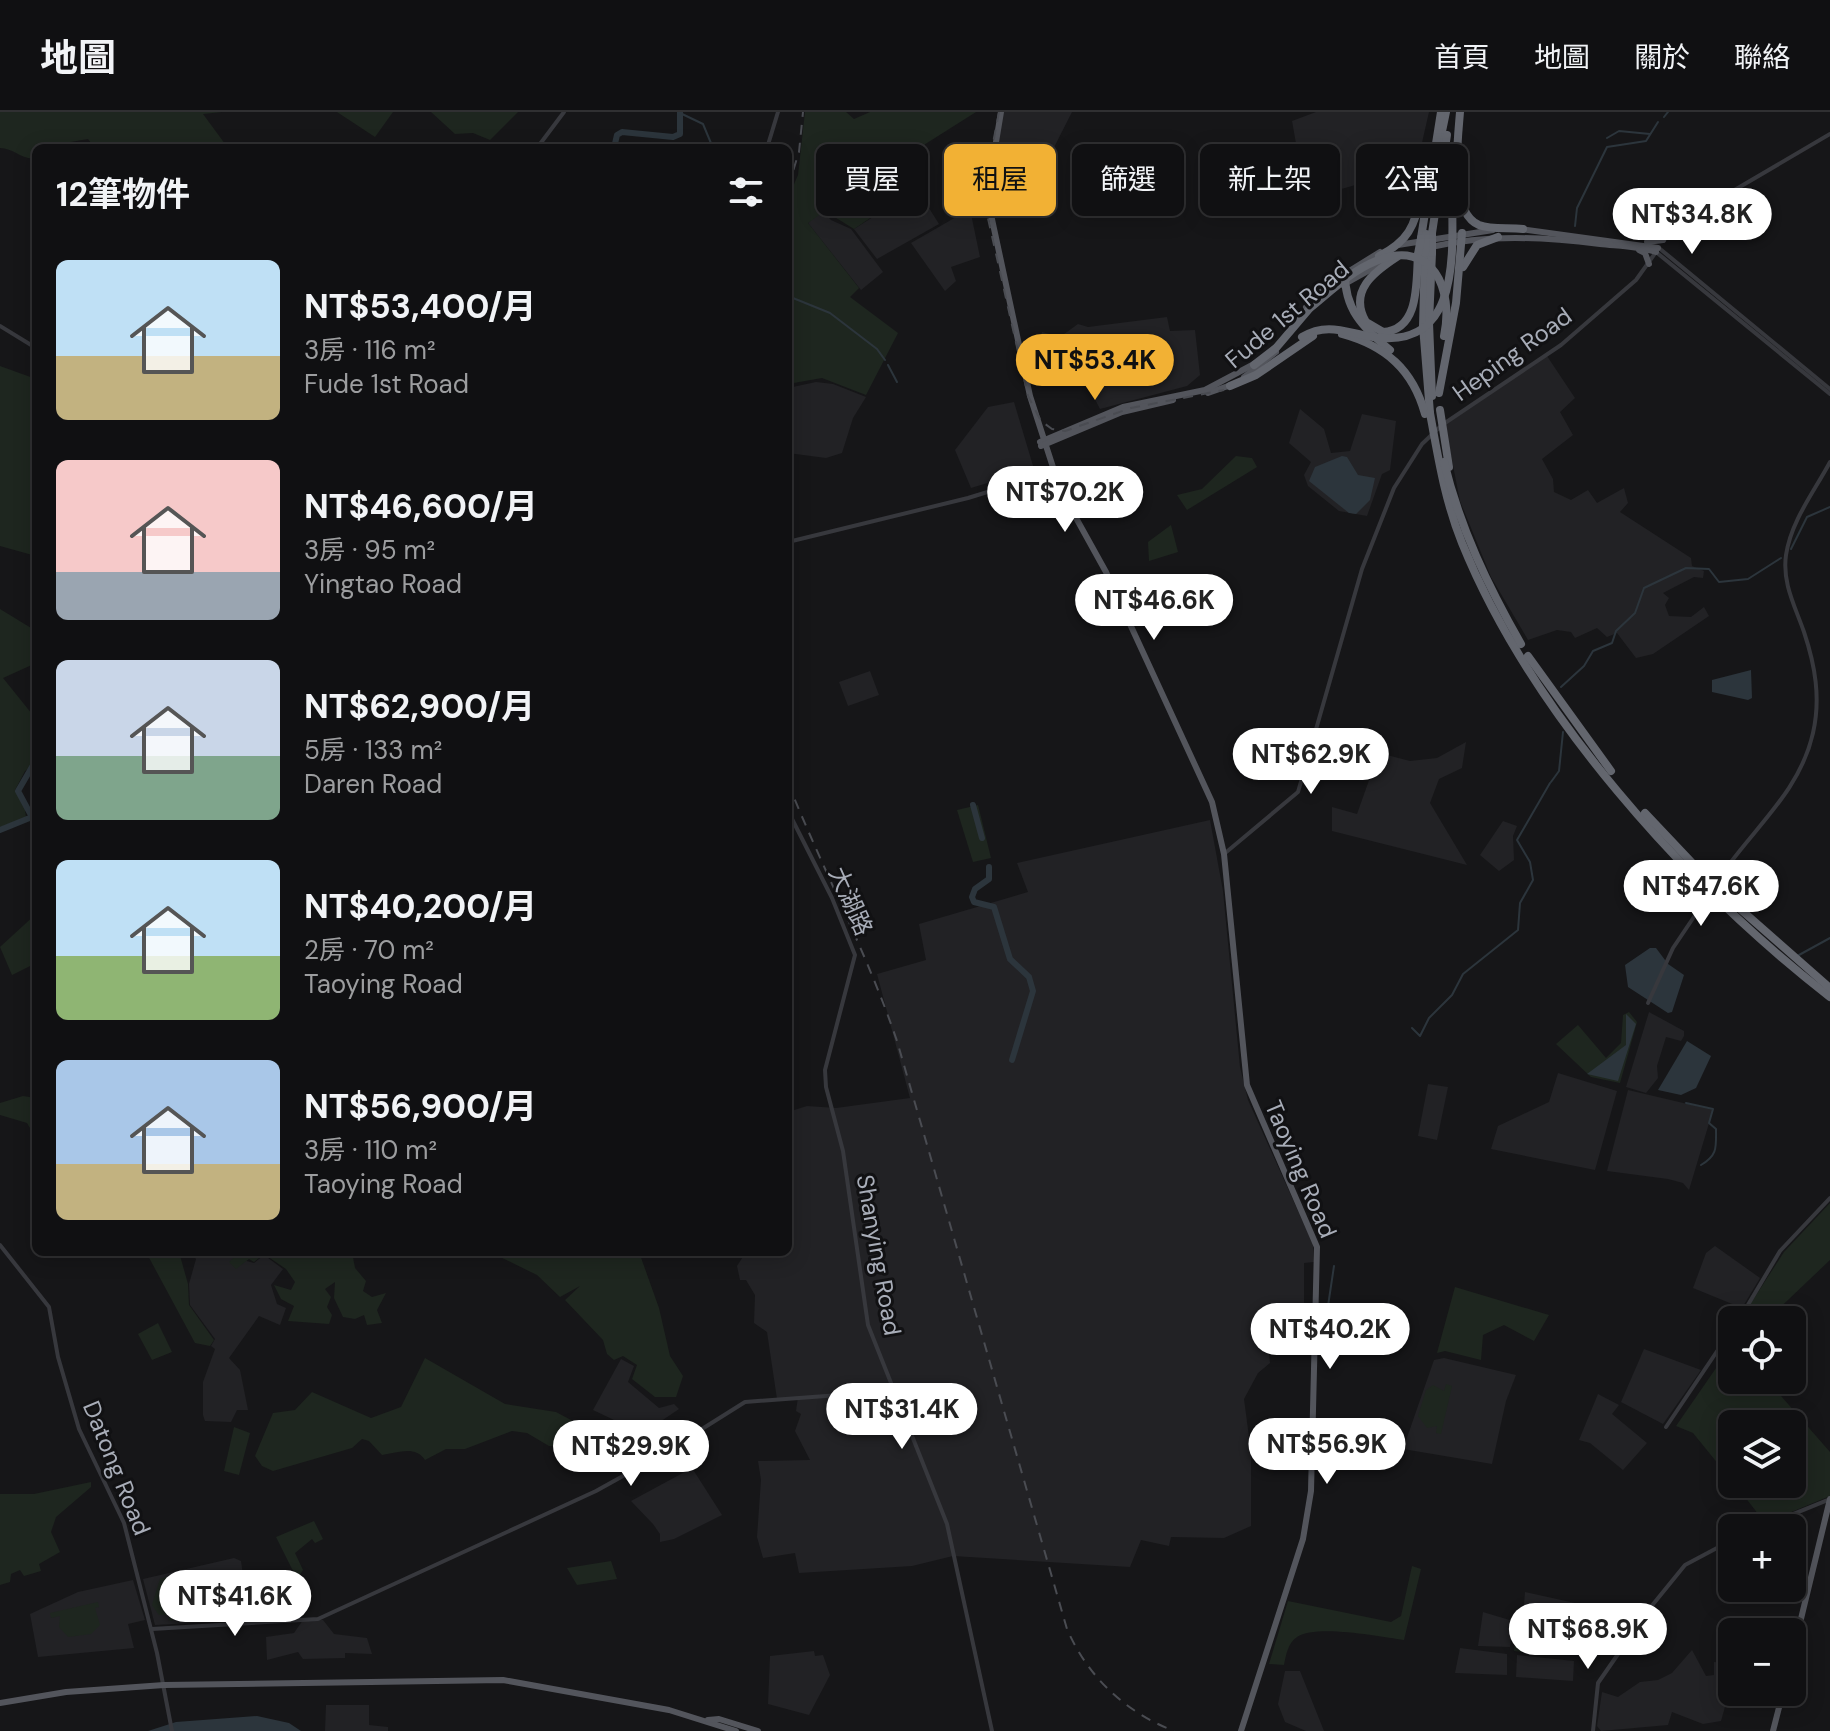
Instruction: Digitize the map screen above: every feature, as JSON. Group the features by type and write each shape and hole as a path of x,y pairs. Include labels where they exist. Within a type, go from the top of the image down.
{"highway":[{"path":"1254,365 1333,284 1398,246 1408,236 1416,220 1420,195 1444,112"},
{"path":"1444,112 1426,235 1423,326 1443,483 1478,579 1543,690 1574,733 1667,846 1747,925 1830,997"},
{"path":"1274,362 1302,337 1329,328 1380,338 1398,337 1426,324 1438,312 1449,289 1453,270 1452,172 1460,112"},
{"path":"1460,112 1457,165 1467,214 1480,225 1523,229"},
{"path":"1433,412 1458,288 1462,237"},
{"path":"1458,288 1471,250 1498,237"},
{"path":"1397,257 1371,274 1360,297 1366,322 1383,332 1401,326 1412,311 1425,253"},
{"path":"1310,308 1361,268 1392,256 1426,264 1440,278 1448,303 1439,393"},
{"path":"1345,272 1341,287 1356,318 1414,378 1433,412 1456,507 1484,577 1548,687 1649,817 1714,886 1830,988"},
{"path":"1230,386 1256,375 1315,335 1328,332 1380,348 1403,368 1433,412"}],"main road":[{"name":"Taoying Road","path":"1000,112 987,196 1042,443 1052,472 1101,570 1106,572 1218,817 1247,1085 1316,1244 1311,1491 1303,1539 1241,1731"},
{"name":"Fude 1st Road","path":"1042,443 1133,404 1205,390 1254,365 1334,280 1400,245 1523,229 1642,243 1657,250"},
{"name":"Fude 1st Road","path":"1042,443 1130,410 1230,386 1269,359 1313,310 1341,287 1397,257 1462,237 1543,238 1657,250"},
{"path":"1642,243 1663,240"},
{"path":"1615,246 1643,252 1649,264"},
{"path":"1334,280 1341,287"},
{"path":"1801,1618 1830,1499"},
{"path":"0,1703 66,1692 164,1685 513,1680 708,1720 736,1731"},
{"path":"1773,1731 1779,1706"},
{"path":"708,1720 719,1719 758,1731"}],"street":[{"path":"540,144 564,112"},
{"path":"768,144 778,112"},
{"name":"Heping Road","path":"1224,854 1298,792 1362,569 1394,488 1428,436 1561,345 1636,280 1663,240 1685,219 1830,134"},
{"path":"1657,250 1830,391"},
{"path":"0,326 32,346"},
{"path":"1648,1003 1673,948 1717,881 1795,780 1813,736 1817,712 1814,671 1788,587 1786,556 1798,519 1830,462"},
{"path":"792,541 968,498 1052,472"},
{"name":"大湖路","path":"792,819 854,950 840,1011"},
{"name":"Shanying Road","path":"840,1011 825,1070 826,1087 843,1151 868,1325 957,1556 992,1731"},
{"path":"1747,1306 1780,1251 1830,1198"},
{"name":"Datong Road","path":"0,1245 49,1307 71,1406 85,1446 124,1523 152,1629 172,1731"},
{"path":"1666,1427 1718,1350"},
{"path":"152,1629 318,1619 557,1506 596,1491 668,1451 745,1402 893,1391"},
{"path":"1793,1514 1830,1499"},
{"path":"1593,1731 1593,1702 1598,1683 1685,1565 1718,1547"}],"shaded area":[{"path":"0,112 222,112 203,114 225,144 92,144 88,139 59,144 32,144 32,158 0,148"},
{"path":"337,112 393,112 375,137"},
{"path":"431,112 518,112 490,140 473,133 455,134"},
{"path":"805,112 846,112 854,119 870,112 976,112 925,144 816,144 818,216 808,223 859,288 850,297 898,333 866,395 822,378 792,383 792,189 798,175"},
{"path":"1003,112 1072,112 1056,144 997,144"},
{"path":"1316,112 1429,112 1422,144 1356,144 1356,185 1340,189 1340,144 1296,144 1292,121"},
{"path":"928,206 939,224 877,259 854,229 874,216 928,216"},
{"path":"816,216 827,216 851,229 883,272 861,290 808,223"},
{"path":"833,216 873,216 854,229"},
{"path":"958,216 971,216 980,257 951,267 956,281 945,291 911,243"},
{"path":"1167,317 1170,331 1195,330 1200,375 1187,386 1100,409 1066,343 1056,355 1037,355 1042,332 1060,337 1078,324 1088,327"},
{"path":"1547,356 1575,398 1560,412 1573,435 1542,459 1553,479 1554,492 1571,500 1588,490 1597,503 1624,488 1628,503 1620,512 1691,558 1692,566 1704,571 1703,578 1694,577 1663,593 1669,598 1665,605 1669,616 1691,617 1704,607 1709,616 1653,654 1636,658 1617,633 1607,637 1597,628 1575,638 1571,632 1557,630 1528,640 1491,577 1460,501 1445,425"},
{"path":"0,366 32,378 32,555 0,546"},
{"path":"816,382 833,384 866,397 853,418 842,453 826,458 792,454 792,387"},
{"path":"1014,402 1034,469 971,488 955,450 988,407"},
{"path":"1300,409 1324,429 1331,453 1350,451 1362,414 1396,421 1390,470 1382,474 1367,516 1339,511 1308,486 1304,475 1311,462 1289,443"},
{"path":"1236,456 1252,458 1257,467 1187,510 1177,495 1202,489"},
{"path":"1342,456 1347,457 1358,475 1375,478 1370,500 1356,514 1349,513 1309,481 1315,467"},
{"path":"1171,525 1178,552 1149,561 1148,542"},
{"path":"0,609 32,629 32,665 3,678 32,714 32,766 25,771 15,790 26,818 0,827"},
{"path":"1751,670 1752,698 1748,700 1712,692 1712,680"},
{"path":"870,671 879,695 848,706 839,682"},
{"path":"1318,737 1410,761 1437,758 1466,742 1462,768 1439,779 1430,803 1467,865 1332,831 1332,807 1357,814 1373,769 1346,760 1329,763 1314,760"},
{"path":"978,805 991,858 973,862 957,810"},
{"path":"1210,820 1223,891 1240,1067 1248,1100 1313,1244 1314,1262 1304,1263 1304,1317 1268,1344 1270,1363 1258,1373 1244,1399 1251,1452 1251,1526 1224,1538 1171,1537 1169,1546 1141,1540 1130,1567 953,1556 912,1566 799,1573 795,1553 763,1558 757,1537 761,1480 758,1461 810,1460 795,1431 801,1414 796,1411 798,1397 777,1399 767,1332 754,1323 755,1295 746,1280 740,1280 737,1266 743,1256 792,1256 792,1111 807,1106 836,1108 910,1098 877,974 926,960 919,924 1028,892 1017,863"},
{"path":"1503,821 1517,826 1513,836 1514,860 1499,871 1480,855"},
{"path":"32,918 32,965 12,975 0,947"},
{"path":"1650,948 1656,948 1668,964 1684,975 1672,1012 1668,1013 1628,987 1625,965"},
{"path":"1629,1012 1637,1022 1620,1083 1591,1077 1556,1044 1578,1025 1606,1058 1621,1043 1623,1015"},
{"path":"1649,1012 1684,1031 1684,1036 1681,1041 1666,1037 1657,1066 1658,1078 1646,1093 1626,1087"},
{"path":"1626,1014 1636,1024 1618,1081 1587,1074 1626,1045"},
{"path":"1687,1041 1711,1056 1696,1088 1681,1095 1658,1090"},
{"path":"1558,1073 1617,1091 1595,1170 1491,1149 1498,1126 1549,1102"},
{"path":"1428,1084 1448,1087 1437,1140 1418,1136"},
{"path":"1628,1090 1713,1110 1689,1190 1683,1183 1668,1179 1607,1171"},
{"path":"23,1096 32,1097 32,1131 27,1123 0,1115 0,1103"},
{"path":"1830,1203 1830,1260 1782,1306 1749,1306 1784,1252"},
{"path":"1715,1246 1760,1278 1743,1306 1693,1288 1706,1253"},
{"path":"148,1256 180,1256 188,1284 189,1305 214,1340 210,1346 195,1343"},
{"path":"193,1256 242,1256 243,1260 254,1263 265,1256 283,1269 271,1285 277,1304 286,1308 280,1325 259,1316 229,1358 240,1370 248,1410 237,1410 231,1422 205,1421 203,1415 203,1382 215,1349 211,1346 215,1339 190,1305 189,1284 196,1259"},
{"path":"236,1256 262,1256 254,1262 249,1259 236,1269 229,1262"},
{"path":"267,1256 353,1256 355,1268 366,1281 363,1291 372,1297 386,1293 377,1310 382,1323 367,1325 364,1315 355,1319 343,1317 334,1298 335,1282 325,1289 331,1297 327,1307 332,1315 329,1324 288,1321 294,1306 281,1299 274,1285 291,1290 295,1282 286,1269"},
{"path":"498,1256 640,1256 659,1308 670,1356 683,1376 676,1397 655,1397 632,1379 637,1365 623,1356 614,1360 607,1354 603,1340 565,1300 580,1286 560,1297 537,1275"},
{"path":"1455,1287 1549,1315 1534,1341 1504,1325 1483,1335 1481,1360 1445,1351 1437,1353"},
{"path":"158,1323 172,1352 152,1360 138,1334"},
{"path":"1644,1349 1701,1370 1663,1424 1621,1402"},
{"path":"425,1358 505,1404 556,1412 586,1428 597,1446 549,1446 527,1433 512,1431 465,1449 446,1449 425,1460 411,1451 382,1455 369,1441 362,1439 352,1448 273,1471 262,1466 255,1456 273,1413 295,1410 312,1392 371,1418 401,1407"},
{"path":"1444,1358 1516,1375 1506,1401 1492,1464 1403,1449 1434,1360"},
{"path":"621,1359 634,1366 628,1382 659,1408 674,1404 679,1409 636,1438 614,1420 593,1410"},
{"path":"1718,1365 1718,1394 1779,1394 1793,1410 1718,1410 1718,1464 1693,1433 1676,1426"},
{"path":"1446,1384 1452,1386 1441,1434 1436,1433 1437,1426 1427,1428 1418,1416 1426,1390 1433,1385 1444,1391"},
{"path":"1598,1394 1619,1405 1612,1414 1647,1443 1623,1470 1590,1443 1579,1440"},
{"path":"1806,1425 1830,1452 1830,1496 1787,1514 1758,1514 1746,1498 1806,1498"},
{"path":"234,1427 250,1433 239,1475 224,1471"},
{"path":"692,1468 722,1515 674,1539 660,1542 660,1534 653,1524 631,1501"},
{"path":"91,1482 91,1487 56,1517 51,1532 60,1552 39,1564 41,1571 24,1576 20,1570 11,1574 10,1582 0,1585 0,1494 34,1494"},
{"path":"314,1521 323,1539 315,1543 312,1539 295,1553 303,1570 299,1576 292,1569 276,1537"},
{"path":"234,1558 241,1561 248,1611 239,1612 232,1621 155,1625 143,1579"},
{"path":"611,1561 617,1579 577,1585 567,1568"},
{"path":"1412,1566 1421,1569 1404,1640 1349,1632 1306,1633 1291,1642 1284,1665 1269,1664 1288,1601 1391,1622 1401,1616"},
{"path":"173,1575 181,1581 184,1575 187,1576 172,1621 168,1620 170,1615 159,1615 152,1605 160,1579"},
{"path":"133,1580 145,1620 128,1624 134,1648 38,1657 30,1614 78,1592"},
{"path":"1525,1592 1575,1603 1570,1626 1588,1628 1588,1641 1553,1639 1553,1624 1523,1617"},
{"path":"98,1602 99,1607 95,1608 100,1625 91,1634 68,1637 59,1627 60,1616 51,1618 50,1613"},
{"path":"1483,1612 1513,1621 1510,1647 1478,1646"},
{"path":"1517,1619 1549,1628 1545,1655 1514,1651"},
{"path":"303,1620 323,1620 334,1634 367,1638 372,1654 345,1653 345,1658 303,1659 298,1652 267,1660 266,1637 294,1633"},
{"path":"1460,1648 1507,1654 1507,1675 1455,1673"},
{"path":"1692,1650 1706,1676 1714,1675 1714,1662 1718,1662 1718,1706 1725,1706 1721,1721 1703,1724 1672,1712 1668,1725 1601,1731 1597,1726 1602,1692 1618,1697 1640,1682 1658,1680 1672,1673"},
{"path":"814,1651 815,1656 823,1655 830,1675 809,1715 768,1704 770,1656"},
{"path":"1517,1655 1574,1661 1573,1681 1516,1677"},
{"path":"1285,1671 1300,1671 1324,1731 1306,1731 1285,1722 1278,1704"},
{"path":"326,1705 369,1705 369,1725 388,1727 388,1731 325,1731"},
{"path":"257,1716 289,1723 301,1731 148,1731 176,1722"}],"waterway":[{"path":"615,144 617,135 622,132 673,137 680,134 680,112"},
{"path":"1664,117 1668,112"},
{"path":"680,113 703,124 711,144"},
{"path":"1575,226 1577,208 1607,147 1646,141 1658,122"},
{"path":"1607,138 1619,131 1650,134"},
{"path":"792,298 830,313 877,349 885,360"},
{"path":"888,365 897,382"},
{"path":"1791,549 1807,517 1830,507"},
{"path":"1561,687 1584,666 1593,651 1612,643 1616,631 1635,613 1644,588 1686,568 1709,569 1719,582 1748,579 1781,558"},
{"path":"1551,782 1559,771 1563,732"},
{"path":"32,767 18,791 32,817"},
{"path":"1412,1028 1420,1036 1429,1018 1452,995 1463,974 1518,930 1520,903 1533,880 1530,862 1517,840 1550,783"},
{"path":"973,805 982,838"},
{"path":"0,830 32,817"},
{"path":"989,867 989,879 975,889 972,897 974,902 994,907 1010,959 1029,977 1033,991 1012,1060"},
{"path":"1799,955 1830,938"},
{"path":"1686,1103 1713,1109 1709,1123 1716,1129 1715,1150 1711,1158 1701,1165"},
{"path":"1295,1321 1328,1306 1334,1266"}],"railway":[{"path":"792,174 799,152 803,112"},
{"path":"999,112 986,180 985,205 1028,396 1041,421 1052,429 1065,431 1131,408 1224,390"},
{"path":"792,792 897,1041 1067,1629 1086,1663 1110,1691 1140,1714 1174,1731"}]}
